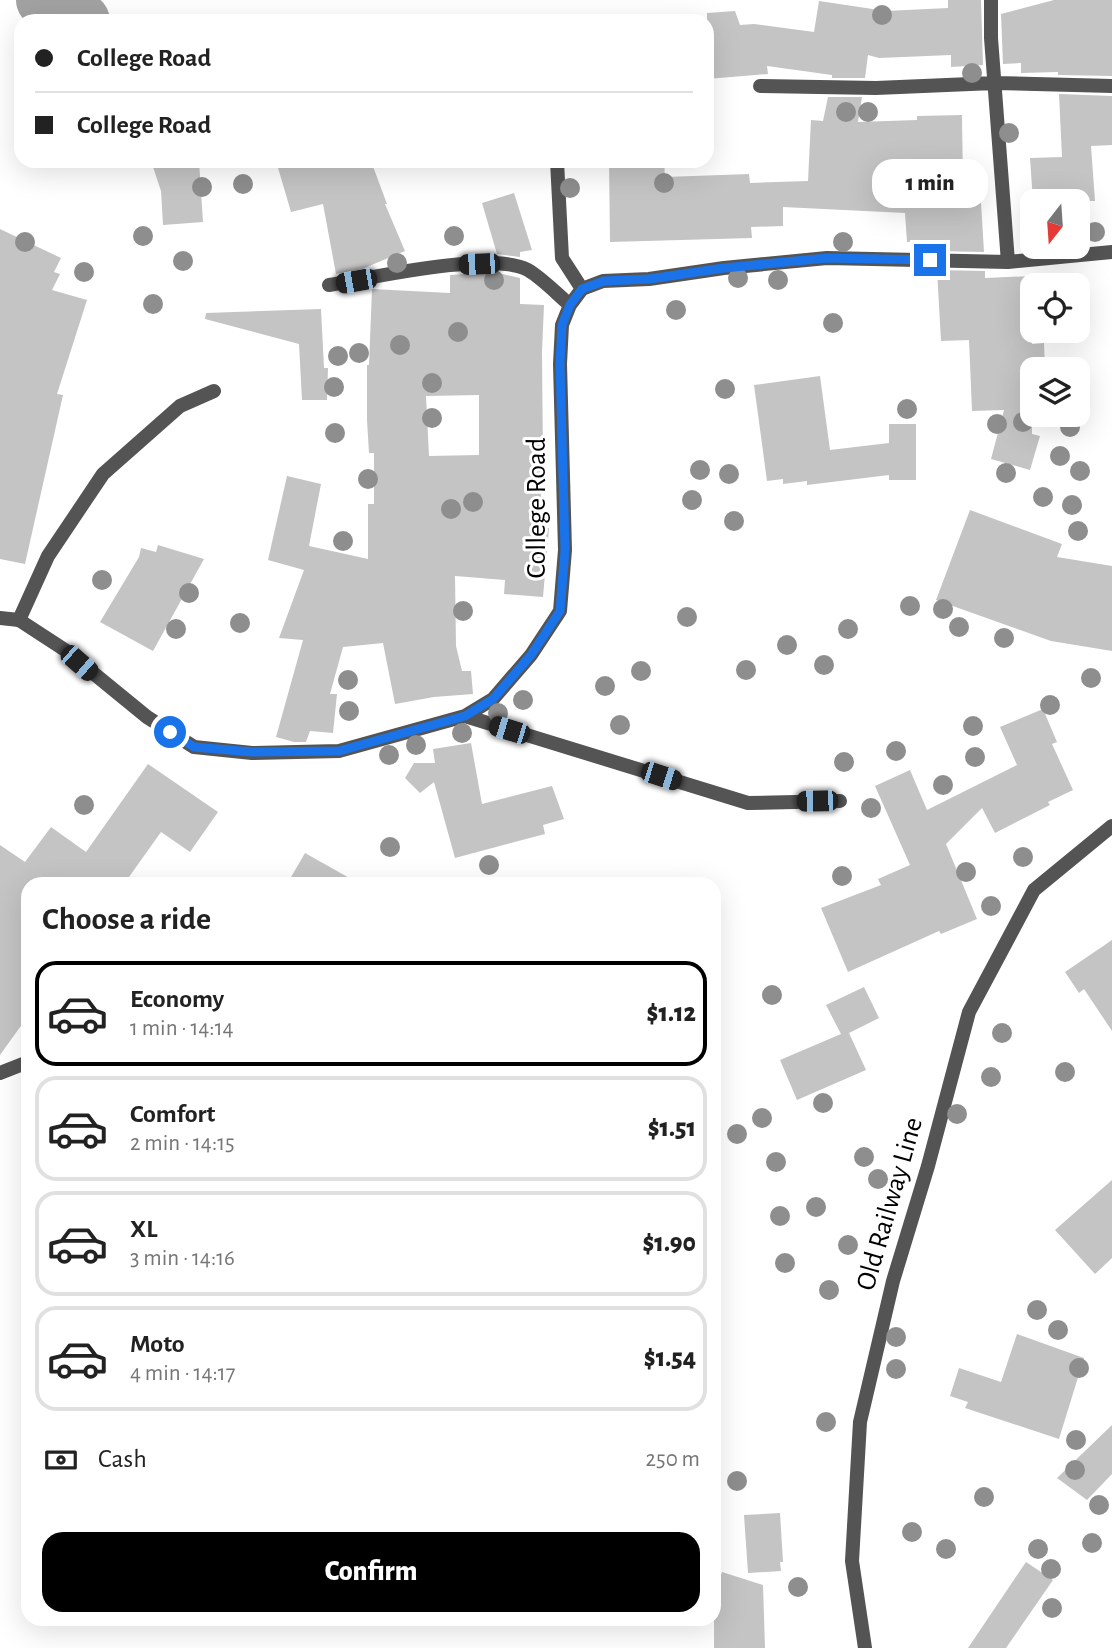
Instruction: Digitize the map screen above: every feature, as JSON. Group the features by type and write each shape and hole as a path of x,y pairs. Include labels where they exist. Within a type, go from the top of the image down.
{"street":[{"path":"991,0 994,83 1008,262"},
{"path":"760,86 876,88 994,83 1112,86"},
{"path":"557,168 562,258 582,289 604,281 649,279 724,268 827,258 1008,262 1112,252"},
{"path":"329,285 437,266 500,263 527,270 570,305"},
{"name":"College Road","path":"0,618 19,621 65,650 147,717 194,747 252,752 339,751 465,716 493,699 531,655 560,611 565,550 560,364 562,325 570,305 582,289"},
{"path":"19,621 48,556 103,474 180,407 214,391"},
{"path":"465,716 747,803 839,801"},
{"name":"Old Railway Line","path":"864,1648 852,1561 860,1422 892,1281 928,1166 969,1012 1034,890 1112,826"},
{"path":"0,1073 21,1065"}],"building":[{"path":"948,0 981,0 983,65 951,67 951,55 879,58 868,55 865,78 832,78 832,75 767,66 768,74 714,78 714,14 707,13 735,11 740,25 754,24 814,32 819,1 886,11 948,8"},
{"path":"1054,0 1112,0 1112,76 1058,75 1058,72 1021,73 1021,63 1003,64 1001,14"},
{"path":"1059,94 1112,96 1112,145 1091,146 1095,201 1090,201 1090,189 1032,189 1030,158 1062,157"},
{"path":"828,97 862,97 858,122 962,115 963,187 980,186 984,252 936,251 935,241 907,242 905,213 783,207 783,226 751,227 752,238 610,242 609,168 664,168 665,177 749,174 750,183 808,181 811,120 823,121"},
{"path":"153,168 199,168 203,222 163,225 161,191"},
{"path":"278,168 374,168 405,251 362,269 336,274 323,204 291,212"},
{"path":"514,193 532,250 520,252 520,257 497,254 482,203"},
{"path":"0,229 61,258 54,272 60,274 52,290 87,300 57,394 63,395 25,564 0,559"},
{"path":"937,270 985,271 985,278 1020,277 1020,343 1044,343 1045,357 1020,357 1020,427 1032,427 1032,434 1040,436 1030,470 991,459 1004,410 972,411 969,340 941,341"},
{"path":"503,274 520,278 520,304 544,305 543,463 540,463 542,528 549,528 543,597 504,594 505,580 455,576 456,646 462,671 471,671 473,694 395,704 383,643 343,647 330,694 337,694 333,733 310,731 306,742 276,737 303,640 279,638 304,570 268,560 287,476 321,484 309,546 368,559 368,504 374,504 374,453 369,453 367,420 372,289 450,293 450,275","holes":["479,395 479,455 429,456 426,396"]},
{"path":"321,309 324,368 328,368 327,400 302,400 299,344 205,319 206,313"},
{"path":"820,376 830,450 889,443 889,424 916,424 916,480 889,480 889,475 807,485 807,481 783,484 783,479 767,481 754,385"},
{"path":"970,510 1062,544 1057,557 1112,566 1112,651 1051,641 936,600"},
{"path":"158,545 204,559 153,651 100,622 139,557 141,548 156,552"},
{"path":"1043,709 1057,742 1052,744 1073,790 995,833 982,808 946,844 977,919 941,934 939,931 848,972 821,908 881,885 878,879 910,865 875,786 910,770 927,810 1017,765 1000,727"},
{"path":"471,743 482,804 552,786 564,819 543,825 545,834 455,858 434,782 420,793 405,778 414,763 435,763 433,749"},
{"path":"148,764 218,812 190,852 161,832 129,877 21,877 21,1026 0,1055 0,845 25,862 51,827 86,852"},
{"path":"305,853 348,877 291,877"},
{"path":"1112,940 1112,1031 1084,989 1079,993 1065,972"},
{"path":"864,987 879,1018 849,1033 866,1070 797,1100 780,1060 841,1034 826,1005"},
{"path":"1112,1180 1112,1258 1095,1274 1055,1230"},
{"path":"1017,1334 1084,1358 1059,1439 965,1408 968,1402 950,1396 959,1368 1001,1382"},
{"path":"1112,1425 1112,1474 1087,1500 1057,1478"},
{"path":"780,1513 783,1562 780,1562 781,1571 748,1573 744,1515"},
{"path":"1026,1562 1053,1580 1006,1648 968,1648"},
{"path":"722,1572 763,1585 765,1648 714,1648 714,1626 721,1626"}],"waterway":[{"path":"44,0 69,14"}],"route":[{"path":"170,732 194,747 252,752 339,751 465,716 493,699 531,655 560,611 565,550 560,364 562,325 570,305 582,289 604,281 649,279 724,268 827,258 930,260"}]}
